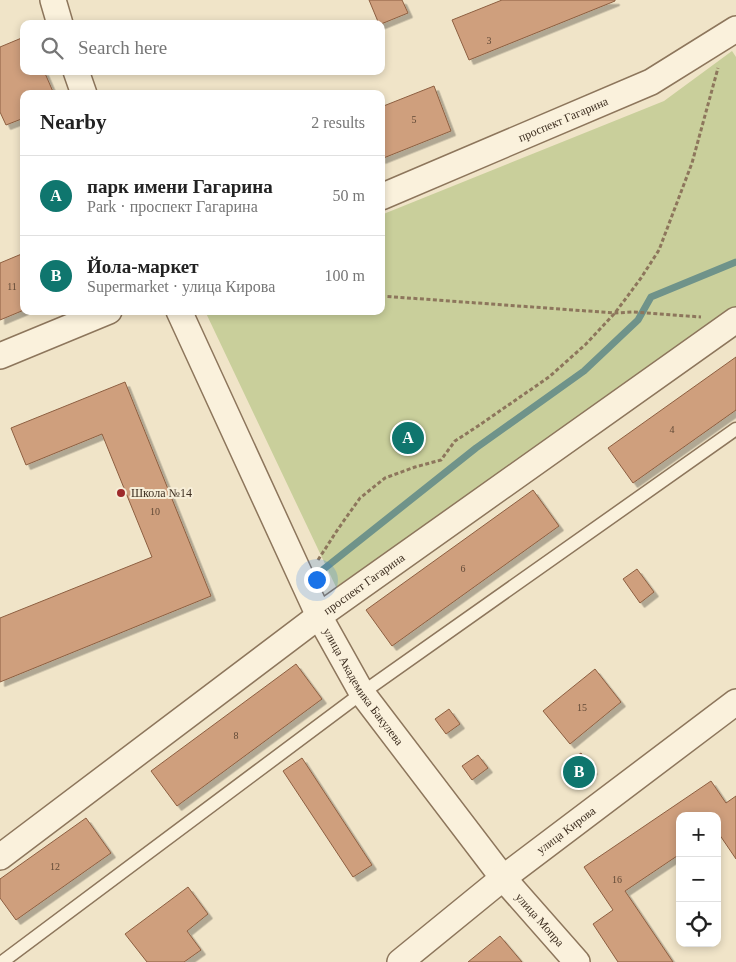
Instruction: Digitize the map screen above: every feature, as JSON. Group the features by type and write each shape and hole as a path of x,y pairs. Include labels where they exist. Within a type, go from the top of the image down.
{"street":[{"path":"53,0 59,20"},
{"name":"проспект Гагарина","path":"385,195 651,82 732,31"},
{"path":"77,75 83,90"},
{"path":"0,356 99,315"},
{"name":"улица Академика Бакулева","path":"181,315 318,616 362,693 503,878"},
{"name":"проспект Гагарина","path":"0,857 318,616 736,320"},
{"name":"улица Кирова","path":"400,962 503,878 736,702"},
{"name":"улица Мопра","path":"503,878 578,962"}],"lane":[{"path":"2,962 362,693 736,428"}],"path":[{"path":"304,584 338,529 360,498 385,478 441,460 455,441 549,377 586,344 615,313 660,250 692,163 732,31"},
{"path":"385,296 615,313 664,314"}],"green space":[{"path":"732,51 736,57 736,309 336,587 207,315 385,315 385,213 664,101"}],"building":[{"path":"369,0 402,0 408,13 385,22 385,20 377,20"},
{"path":"502,0 615,1 469,60 452,20"},
{"path":"20,39 20,75 46,75 52,90 20,90 20,120 6,125 0,112 0,47"},
{"path":"434,86 451,131 385,157 385,105"},
{"path":"20,255 20,312 0,320 0,263"},
{"path":"736,357 736,410 633,483 608,448"},
{"name":"Школа №14","path":"125,382 211,596 0,682 0,618 152,557 102,434 26,465 11,428"},
{"path":"533,490 559,526 392,646 366,610"},
{"path":"637,569 654,592 640,603 623,579"},
{"path":"296,664 322,699 177,806 151,771"},
{"path":"595,669 621,702 570,744 543,711"},
{"path":"449,709 460,724 446,734 435,719"},
{"path":"581,753 593,770 579,780 567,763"},
{"path":"478,755 488,768 472,780 462,766"},
{"path":"302,758 372,865 353,877 283,771"},
{"path":"711,781 726,803 736,796 736,859 721,837 721,812 676,812 676,857 625,891 673,962 618,962 593,924 613,910 584,867"},
{"path":"86,818 111,853 16,920 0,898 0,879"},
{"path":"188,887 208,914 187,931 201,950 184,962 147,962 125,934"},
{"path":"500,936 522,962 468,962"}],"waterway":[{"path":"320,572 476,448 584,371 638,320 651,297 736,262"}],"place":[{"name":"парк имени Гагарина","path":"408,438"},
{"name":"Школа №14","path":"121,493"},
{"name":"Йола-маркет","path":"579,772"}]}
